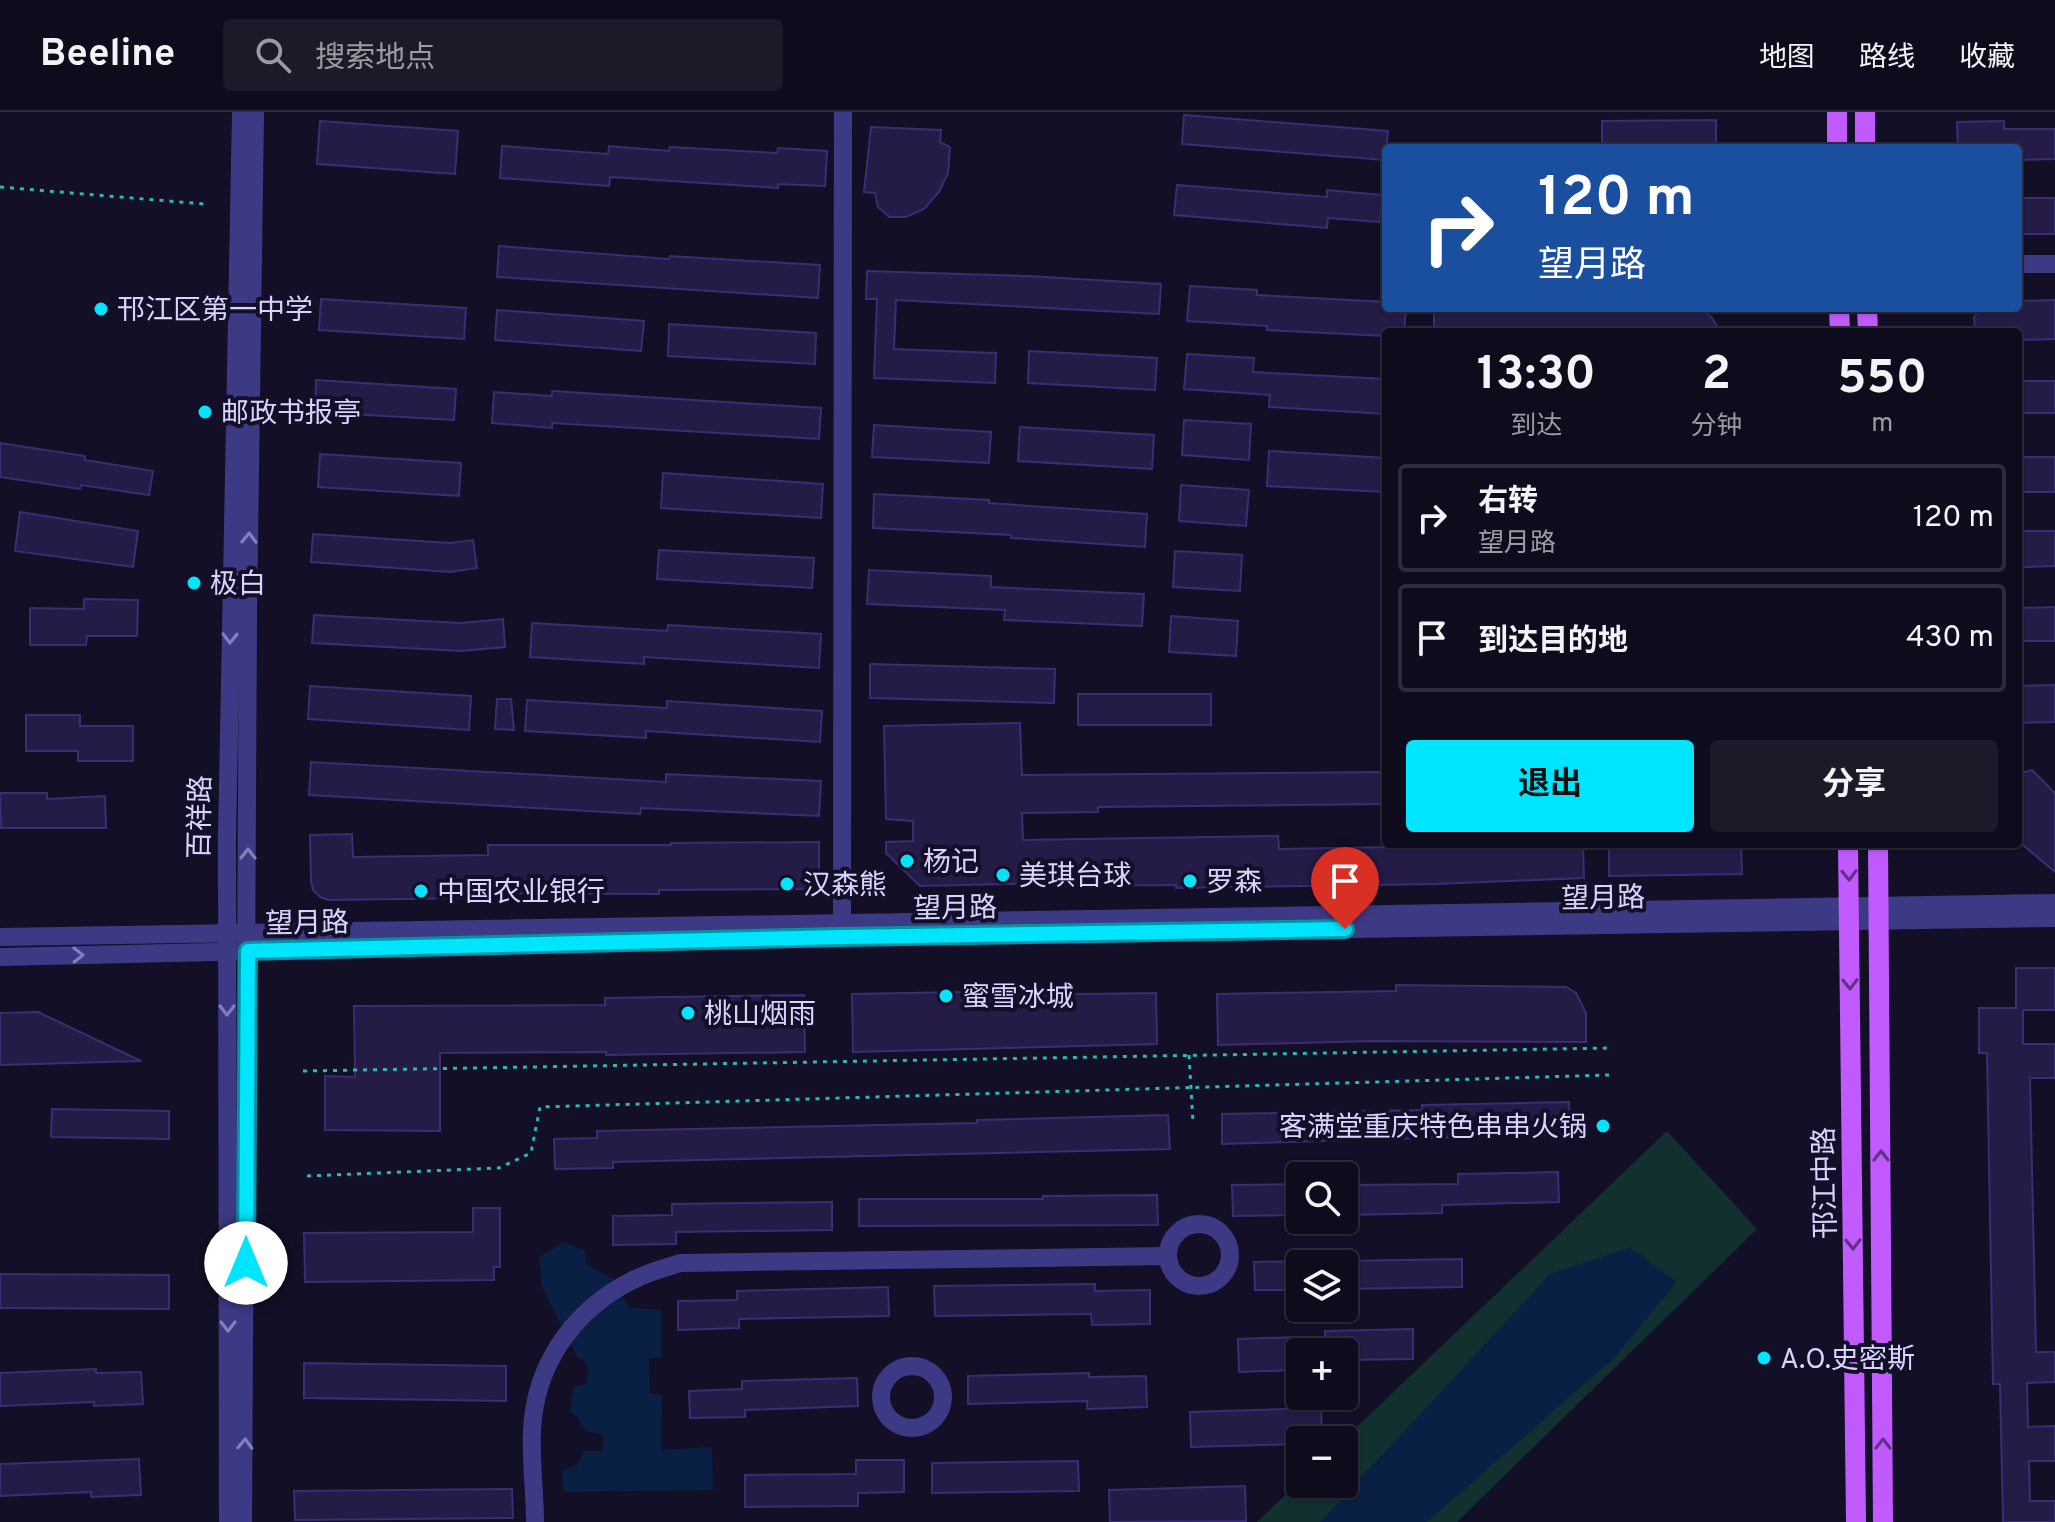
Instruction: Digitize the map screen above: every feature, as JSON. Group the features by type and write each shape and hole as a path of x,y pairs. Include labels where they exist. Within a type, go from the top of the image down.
{"main road":[{"path":"1837,112 1837,144"},
{"path":"1865,112 1865,144"},
{"name":"邗江中路","path":"1848,848 1856,1522"},
{"name":"邗江中路","path":"1878,848 1883,1522"}],"street":[{"name":"百祥路","path":"228,1522 227,932 241,112"},
{"name":"百祥路","path":"243,1522 248,613 255,112"},
{"path":"842,922 843,112"},
{"path":"2022,264 2055,264"},
{"name":"望月路","path":"1880,913 2055,903"},
{"name":"望月路","path":"0,937 227,932 248,942 841,937 1850,913"},
{"name":"望月路","path":"0,957 227,952 248,942 842,922 1850,913 2055,918"},
{"path":"535,1522 533,1418 545,1371 558,1344 595,1304 636,1278 680,1263 1167,1256"}],"path":[{"path":"0,187 204,204"},
{"path":"303,1071 1610,1048"},
{"path":"1189,1055 1193,1122"},
{"path":"307,1176 499,1168 531,1153 540,1107 1609,1075"}],"green space":[{"path":"1667,1131 1757,1229 1457,1522 1257,1522 1286,1494 1286,1498 1358,1498 1358,1426"}],"water":[{"path":"563,1242 586,1251 586,1264 615,1280 629,1308 661,1310 661,1358 649,1358 650,1393 662,1395 661,1450 712,1447 713,1490 563,1492 562,1471 577,1465 584,1451 603,1451 603,1435 586,1431 570,1412 573,1387 585,1384 589,1370 584,1360 578,1359 542,1287 539,1257"},
{"path":"1630,1247 1677,1282 1614,1358 1427,1522 1320,1522 1342,1498 1358,1498 1358,1481 1550,1274"}],"building":[{"path":"1184,115 1388,131 1387,144 1382,144 1382,160 1182,144"},
{"path":"1716,120 1716,144 1602,144 1602,121"},
{"path":"320,121 458,131 455,174 317,164"},
{"path":"2004,121 2004,129 2055,129 2055,159 2022,160 2022,144 1958,144 1957,122"},
{"path":"871,127 941,130 940,142 950,147 948,173 939,192 924,209 906,217 889,217 878,207 875,193 864,192"},
{"path":"502,146 608,154 609,146 669,151 670,147 777,153 778,148 827,151 825,186 778,184 778,188 610,177 609,186 500,178"},
{"path":"1177,185 1327,197 1327,190 1382,195 1380,222 1328,218 1327,228 1174,215"},
{"path":"2022,198 2055,198 2055,234 2022,234"},
{"path":"499,246 669,259 670,256 820,265 818,298 497,277"},
{"path":"867,271 1161,284 1159,314 896,300 894,349 996,353 995,383 874,378 877,299 866,299"},
{"path":"1190,286 1257,290 1257,295 1382,302 1382,312 1406,312 1404,328 1382,328 1382,336 1267,330 1267,326 1187,321"},
{"path":"321,299 466,308 464,339 319,330"},
{"path":"2055,300 2055,339 2022,340 2022,328 1975,328 1974,317 1978,312 2022,312 2022,301"},
{"path":"497,310 644,321 641,351 495,340"},
{"path":"1434,312 1705,312 1718,328 1434,328"},
{"path":"669,324 816,333 815,364 668,356"},
{"path":"1029,351 1157,358 1155,390 1028,383"},
{"path":"1187,354 1254,358 1253,372 1382,379 1382,414 1269,407 1270,395 1184,389"},
{"path":"316,380 456,389 454,420 315,412"},
{"path":"2022,381 2055,381 2055,413 2022,413"},
{"path":"552,391 821,408 819,439 552,423 552,428 492,423 494,392 552,396"},
{"path":"1184,420 1251,424 1249,460 1182,455"},
{"path":"874,425 991,432 989,463 872,457"},
{"path":"1020,427 1154,435 1152,469 1018,461"},
{"path":"0,443 85,456 85,460 153,471 149,495 0,477"},
{"path":"1269,451 1382,458 1382,492 1267,486"},
{"path":"320,454 461,463 459,496 318,487"},
{"path":"2022,457 2055,457 2055,492 2023,492"},
{"path":"663,473 823,484 821,518 661,508"},
{"path":"1181,485 1249,490 1246,526 1179,521"},
{"path":"874,494 989,500 989,503 1147,514 1145,547 1011,538 1011,535 873,528"},
{"path":"20,512 138,531 133,567 15,551"},
{"path":"2022,531 2055,531 2055,566 2023,567"},
{"path":"313,534 450,543 473,540 477,568 450,572 311,562"},
{"path":"659,550 814,558 812,588 657,579"},
{"path":"1175,551 1242,555 1240,591 1173,587"},
{"path":"869,570 991,576 991,587 1144,594 1142,626 1004,620 1005,610 867,604"},
{"path":"84,599 138,600 137,636 87,636 86,645 30,645 30,608 84,609"},
{"path":"2055,607 2055,641 2022,641 2022,608"},
{"path":"314,615 460,623 503,619 505,647 461,651 312,643"},
{"path":"1171,616 1238,621 1236,656 1169,652"},
{"path":"532,623 667,631 668,625 821,634 819,668 644,657 644,664 530,657"},
{"path":"870,664 1055,669 1054,703 870,698"},
{"path":"2055,685 2055,722 2022,723 2022,686"},
{"path":"310,686 471,696 469,730 308,719"},
{"path":"1078,694 1211,694 1211,725 1078,725"},
{"path":"497,699 511,699 514,730 495,729"},
{"path":"527,700 667,708 667,701 822,711 820,742 646,731 646,738 525,731"},
{"path":"26,715 80,715 80,726 133,726 133,761 78,761 78,751 26,751"},
{"path":"1020,723 1022,775 1382,772 1382,804 1098,807 1098,812 1022,813 1023,840 1278,836 1279,849 1583,848 1584,878 1176,888 1176,885 1047,886 1047,883 920,886 886,853 886,842 913,841 913,821 886,819 884,726"},
{"path":"311,762 666,782 666,774 821,781 819,816 641,808 640,814 309,795"},
{"path":"2032,770 2055,793 2055,872 2022,844 2022,773"},
{"path":"0,793 47,793 47,799 105,796 106,828 1,828"},
{"path":"352,834 353,857 488,855 488,845 819,842 819,889 659,890 659,894 476,893 476,898 328,900 320,897 313,890 311,881 310,835"},
{"path":"1609,848 1741,848 1742,874 1609,876"},
{"path":"2016,968 2055,968 2055,1010 2023,1010 2023,1044 2055,1044 2055,1078 2030,1078 2036,1352 2055,1352 2055,1382 2027,1383 2028,1427 2055,1426 2055,1461 2029,1461 2030,1501 2055,1501 2055,1522 2003,1522 2000,1384 1993,1384 1987,1053 1979,1053 1979,1008 2016,1008"},
{"path":"1396,985 1566,987 1576,993 1586,1013 1586,1042 1372,1041 1218,1045 1217,994 1396,991"},
{"path":"1016,991 1016,995 1156,993 1157,1044 853,1052 852,994"},
{"path":"804,995 805,1052 606,1055 606,1052 440,1053 440,1131 325,1130 325,1076 355,1077 354,1006 605,1005 605,998"},
{"path":"38,1012 141,1061 0,1065 0,1013"},
{"path":"1569,1102 1570,1134 1222,1144 1222,1114 1422,1110 1422,1105"},
{"path":"52,1109 169,1111 169,1139 51,1137"},
{"path":"1168,1115 1170,1149 613,1162 613,1168 555,1169 554,1139 597,1138 597,1131 977,1123 977,1120"},
{"path":"1558,1172 1559,1202 1442,1205 1442,1213 1358,1215 1358,1185 1458,1184 1458,1174"},
{"path":"1286,1184 1286,1215 1233,1216 1232,1185"},
{"path":"1157,1195 1158,1225 859,1226 859,1199 1043,1199 1043,1196"},
{"path":"832,1202 832,1230 676,1232 676,1244 613,1245 613,1216 672,1215 672,1204"},
{"path":"473,1208 500,1208 500,1267 494,1267 494,1280 305,1282 304,1233 473,1232"},
{"path":"1462,1259 1462,1287 1358,1289 1358,1261"},
{"path":"1286,1261 1286,1290 1255,1290 1254,1262"},
{"path":"0,1274 169,1275 169,1309 0,1308"},
{"path":"1095,1284 1095,1291 1150,1290 1150,1324 1092,1325 1091,1314 935,1316 934,1286"},
{"path":"888,1287 889,1316 739,1319 739,1328 678,1330 678,1301 737,1300 737,1291"},
{"path":"1413,1329 1413,1359 1358,1360 1358,1338 1325,1338 1325,1331"},
{"path":"1296,1337 1296,1338 1286,1338 1286,1370 1239,1372 1238,1339"},
{"path":"304,1363 506,1366 506,1401 304,1398"},
{"path":"96,1369 96,1373 141,1372 143,1404 94,1406 94,1402 0,1406 0,1373"},
{"path":"1089,1373 1089,1377 1146,1376 1147,1407 1087,1409 1087,1401 968,1404 968,1376"},
{"path":"857,1378 858,1406 745,1410 745,1417 690,1418 689,1391 742,1389 742,1381"},
{"path":"1321,1410 1322,1426 1286,1426 1286,1444 1191,1447 1190,1412"},
{"path":"139,1459 141,1495 91,1497 91,1492 0,1496 0,1464"},
{"path":"856,1460 904,1460 904,1492 858,1493 858,1506 745,1507 745,1475 856,1474"},
{"path":"1078,1461 1079,1491 932,1493 932,1463"},
{"path":"1245,1486 1246,1521 1110,1522 1109,1490"},
{"path":"512,1489 513,1518 295,1520 294,1491"}],"place":[{"name":"邗江区第一中学","path":"101,309"},
{"name":"邮政书报亭","path":"205,412"},
{"name":"极白","path":"194,583"},
{"name":"杨记","path":"907,861"},
{"name":"美琪台球","path":"1003,875"},
{"name":"罗森","path":"1190,881"},
{"name":"汉森熊","path":"787,884"},
{"name":"中国农业银行","path":"421,891"},
{"name":"蜜雪冰城","path":"946,996"},
{"name":"桃山烟雨","path":"688,1013"},
{"name":"客满堂重庆特色串串火锅","path":"1603,1126"},
{"name":"A.O.史密斯","path":"1764,1358"}],"route":[{"path":"246,1263 248,951 1345,929"}]}
